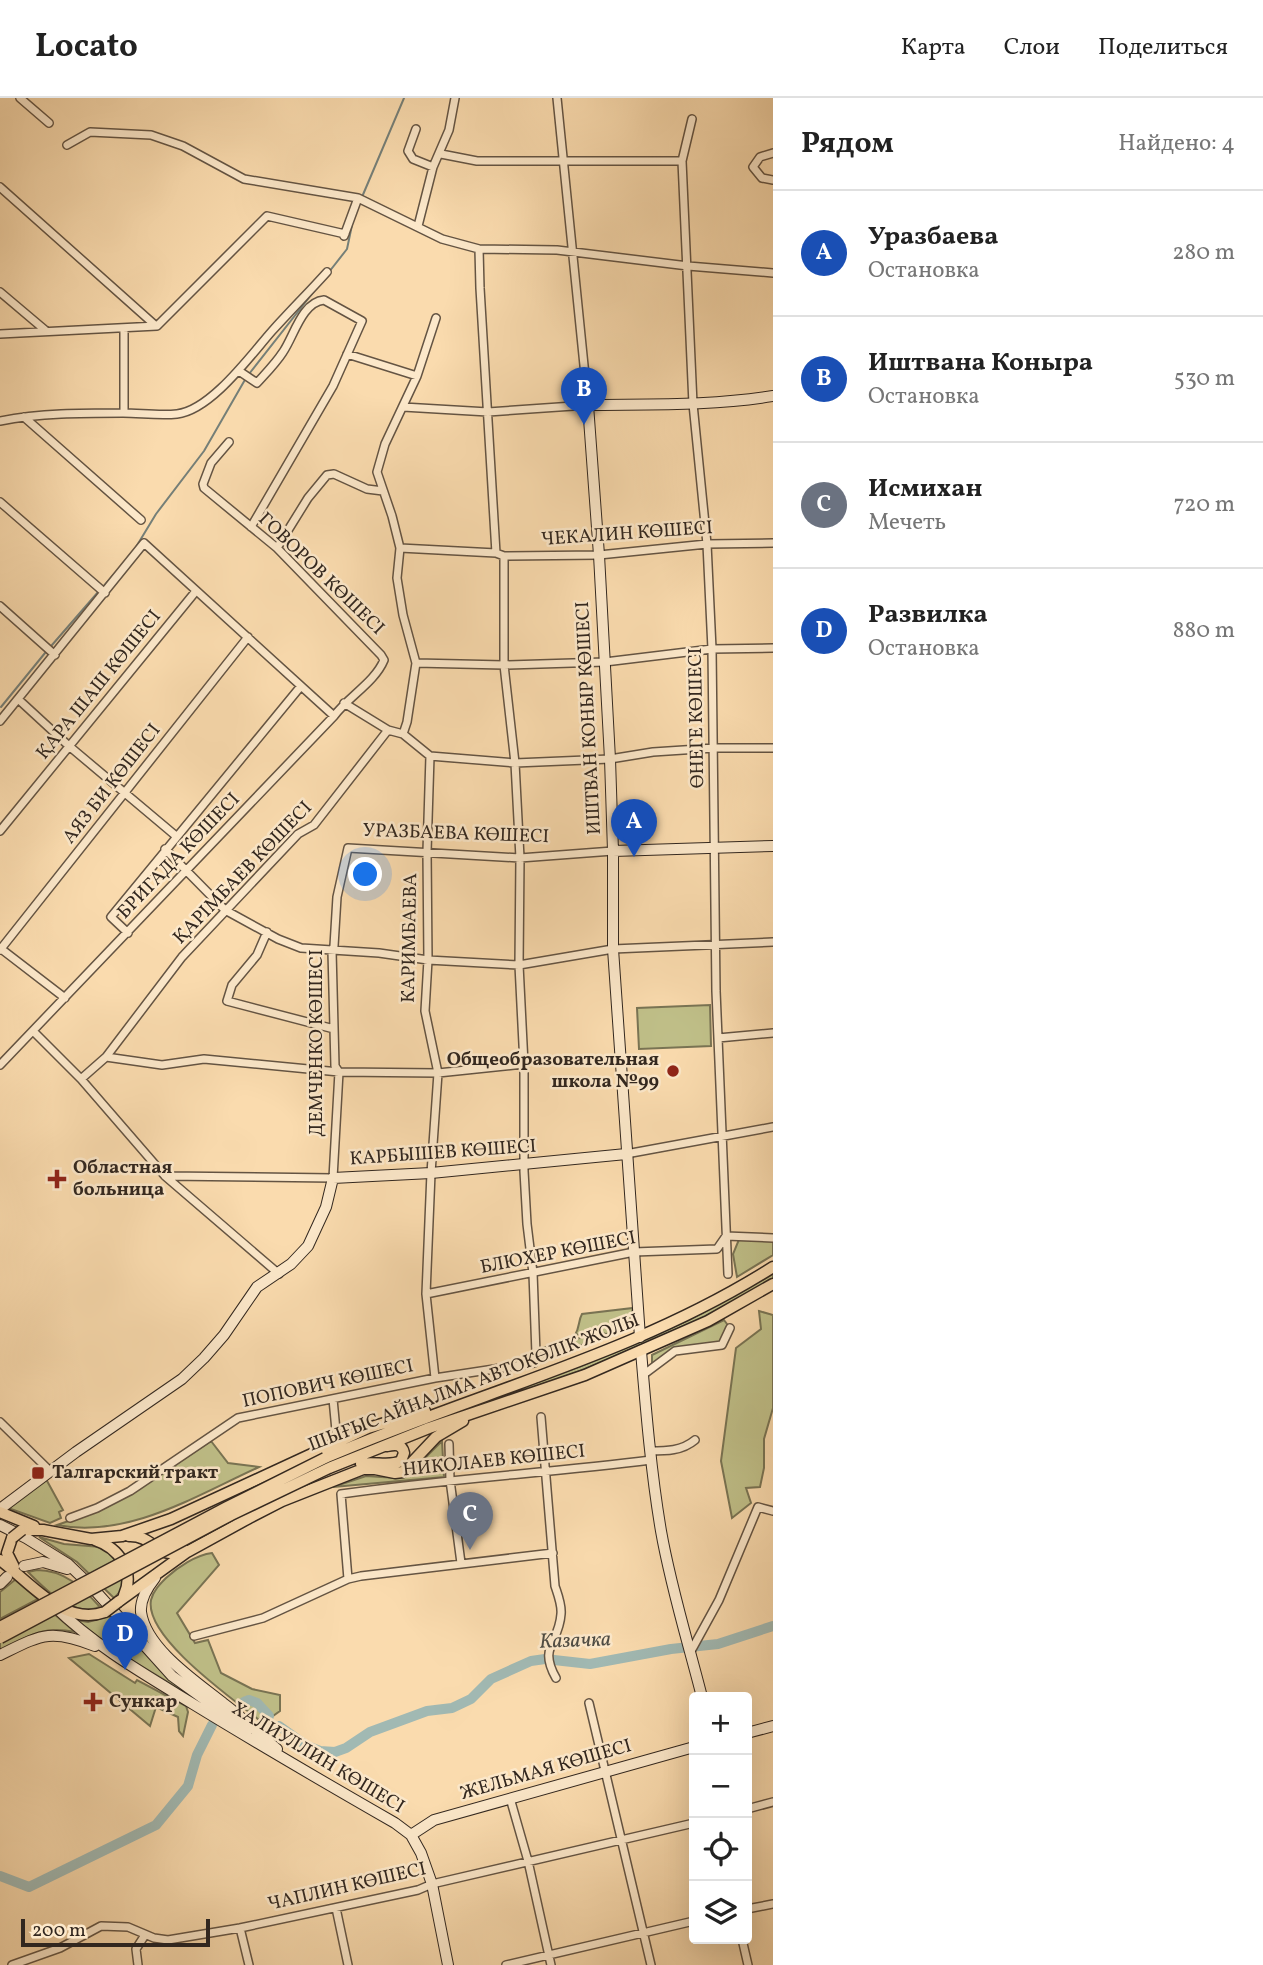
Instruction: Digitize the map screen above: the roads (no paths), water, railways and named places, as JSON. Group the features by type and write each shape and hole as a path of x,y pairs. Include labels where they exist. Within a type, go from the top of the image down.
{"main road":[{"name":"ШЫҒЫС АЙНАЛМА АВТОКӨЛІК ЖОЛЫ","path":"0,1627 70,1595 327,1463 461,1403 579,1362 640,1337 699,1309 773,1267"},
{"name":"ШЫҒЫС АЙНАЛМА АВТОКӨЛІК ЖОЛЫ","path":"327,1463 375,1449 429,1427 584,1375 708,1321 773,1284"},
{"path":"120,1600 128,1583 124,1564 111,1548 91,1539 43,1530 22,1530 12,1538 6,1553 11,1564 23,1572 43,1596 82,1616 120,1600 167,1565 249,1518 343,1476 372,1469 400,1473 446,1431 507,1402"},
{"path":"122,1536 171,1519 368,1428 461,1403"},
{"path":"91,1539 140,1536 167,1554 174,1554 246,1514 335,1473 373,1461 396,1464 404,1457 404,1451 397,1444 375,1449"},
{"path":"0,1511 43,1530"},
{"path":"4,1572 23,1572"},
{"name":"ШЫҒЫС АЙНАЛМА АВТОКӨЛІК ЖОЛЫ","path":"0,1638 70,1595"}],"street":[{"path":"20,98 49,123"},
{"path":"418,226 433,167 441,154 449,130 455,98"},
{"name":"ИШТВАН КОНЫР КӨШЕСІ","path":"557,98 588,405 599,555 610,759 613,949 640,1337"},
{"name":"ӨНЕГЕ КӨШЕСІ","path":"692,119 682,161 693,404 707,544 712,649 718,1038 728,1274"},
{"path":"416,129 408,151 413,159 433,167"},
{"path":"67,145 90,132 151,135 183,146 244,179 359,198 442,239 479,249 572,251 688,266 773,273"},
{"path":"773,153 760,157 753,167 762,178 773,180"},
{"path":"441,154 477,161 682,161"},
{"path":"0,187 157,326"},
{"path":"0,334 157,326 264,219 271,215 344,236 359,198"},
{"path":"479,249 488,412 500,554 504,665 515,763 520,858 519,965 527,1224 533,1273"},
{"path":"0,421 23,416 177,414 188,411 245,375 272,331 327,272"},
{"path":"0,292 46,331"},
{"path":"245,375 257,383 284,351 306,311 319,300 324,300 362,321 333,386 251,527"},
{"path":"403,734 416,663 403,615 397,578 400,548 377,472 385,444 417,376 436,318"},
{"path":"124,327 124,413"},
{"path":"347,354 417,376"},
{"path":"402,407 488,412 588,405 693,404 773,396"},
{"path":"23,416 141,520"},
{"name":"ГОВОРОВ КӨШЕСІ","path":"229,442 211,463 203,484 208,493 277,548 381,655 384,660 380,669"},
{"path":"277,548 308,498 327,475 334,474 367,489 383,491"},
{"path":"0,502 104,593"},
{"path":"1,717 145,543 334,716"},
{"name":"ЧЕКАЛИН КӨШЕСІ","path":"400,548 500,554 599,555 707,544 773,543"},
{"name":"ҚАРА ШАШ КӨШЕСІ","path":"0,831 196,592"},
{"path":"0,606 55,655"},
{"name":"АЯЗ БИ КӨШЕСІ","path":"0,949 248,638"},
{"path":"416,663 504,665 605,662 712,649 773,648"},
{"name":"БРИГАДА КӨШЕСІ","path":"0,1065 188,871 344,703 380,669"},
{"path":"128,933 111,917 301,686"},
{"path":"18,699 176,836"},
{"path":"344,703 388,730 403,734 430,756 515,763 610,759 653,752 714,748 773,748"},
{"name":"ҚАРІМБАЕВ КӨШЕСІ","path":"80,1079 106,1057 182,957 225,910 298,834 314,825 388,730"},
{"name":"КАРИМБАЕВА","path":"430,756 425,1011 438,1073 430,1173 426,1294 435,1378"},
{"name":"УРАЗБАЕВА КӨШЕСІ","path":"348,848 520,858 613,851 773,846"},
{"name":"ДЕМЧЕНКО КӨШЕСІ","path":"0,1511 50,1471 182,1379 224,1335 257,1287 279,1274 308,1246 326,1207 333,1178 339,1072 335,1066 332,951 337,897 348,848"},
{"path":"165,849 225,910 301,948 519,965 613,949 773,942"},
{"path":"267,932 257,955 232,985 227,1001 334,1029"},
{"path":"0,949 65,998"},
{"path":"33,1031 80,1079 165,1177 279,1274"},
{"path":"718,1038 773,1033"},
{"path":"106,1057 162,1065 204,1059 339,1072 438,1073 524,1064"},
{"name":"КАРБЫШЕВ КӨШЕСІ","path":"165,1177 333,1178 430,1173 626,1154 773,1127"},
{"name":"БЛЮХЕР КӨШЕСІ","path":"426,1294 634,1252 717,1249 726,1236 773,1238"},
{"name":"ПОПОВИЧ КӨШЕСІ","path":"70,1518 130,1491 238,1418 435,1378 534,1363 533,1273"},
{"path":"643,1375 675,1351 722,1345 730,1328"},
{"path":"640,1351 661,1532 701,1692"},
{"path":"333,1399 337,1441"},
{"path":"541,1417 555,1586 561,1606 561,1616 548,1658 556,1678"},
{"path":"0,1422 50,1471"},
{"name":"НИКОЛАЕВ КӨШЕСІ","path":"348,1579 341,1494 450,1480 544,1473 650,1455 677,1449 695,1440"},
{"path":"449,1444 450,1480 461,1563"},
{"path":"691,1650 719,1600 758,1507 773,1511"},
{"path":"0,1525 56,1555 78,1572 105,1606"},
{"path":"194,1636 263,1618 348,1579 553,1553"},
{"path":"23,1572 43,1562 58,1565 74,1573 172,1676 317,1778"},
{"path":"167,1565 153,1579 143,1597 141,1613 148,1632 180,1669 277,1750"},
{"path":"43,1596 76,1628 117,1658"},
{"path":"0,1655 31,1639 56,1634 77,1639 117,1658"},
{"name":"ХАЛИУЛЛИН КӨШЕСІ","path":"117,1658 411,1835 432,1884 449,1965"},
{"path":"589,1703 651,1965"},
{"path":"752,1732 773,1726"},
{"name":"ЖЕЛЬМАЯ КӨШЕСІ","path":"411,1835 434,1820 689,1748"},
{"path":"510,1798 528,1861 551,1965"},
{"path":"752,1808 773,1802"},
{"name":"ЧАПЛИН КӨШЕСІ","path":"15,1965 60,1948 100,1926 128,1927 145,1936 168,1940 240,1928 418,1890 432,1884 689,1824"},
{"path":"752,1908 773,1904"},
{"path":"336,1908 348,1965"},
{"path":"506,1965 689,1922"},
{"path":"240,1928 249,1965"},
{"path":"138,1965 136,1949 145,1936"},
{"path":"743,1944 748,1965"}],"waterway":[{"path":"362,197 404,98"},
{"path":"329,272 347,249 352,225"},
{"path":"249,374 315,290"},
{"path":"136,547 156,514 204,451 246,378"},
{"path":"103,587 115,573"},
{"path":"52,645 99,591"},
{"path":"1,707 45,653"},
{"name":"Казачка","path":"279,1726 307,1746 320,1751 335,1752 370,1732 427,1711 452,1708 471,1699 491,1679 531,1661 545,1659 590,1664 671,1649 718,1644 773,1626"},
{"name":"Казачка","path":"244,1702 249,1700 257,1703 269,1716"},
{"name":"Казачка","path":"0,1876 29,1887 156,1825 188,1786 197,1755 212,1725"}],"place":[{"name":"Иштвана Коныра","path":"584,425"},
{"name":"Уразбаева","path":"634,857"},
{"name":"Общеобразовательная школа №99","path":"673,1071"},
{"name":"Областная больница","path":"57,1179"},
{"name":"Талгарский тракт","path":"38,1473"},
{"name":"Исмихан","path":"470,1550"},
{"name":"Развилка","path":"125,1670"},
{"name":"Сункар","path":"93,1702"}]}
